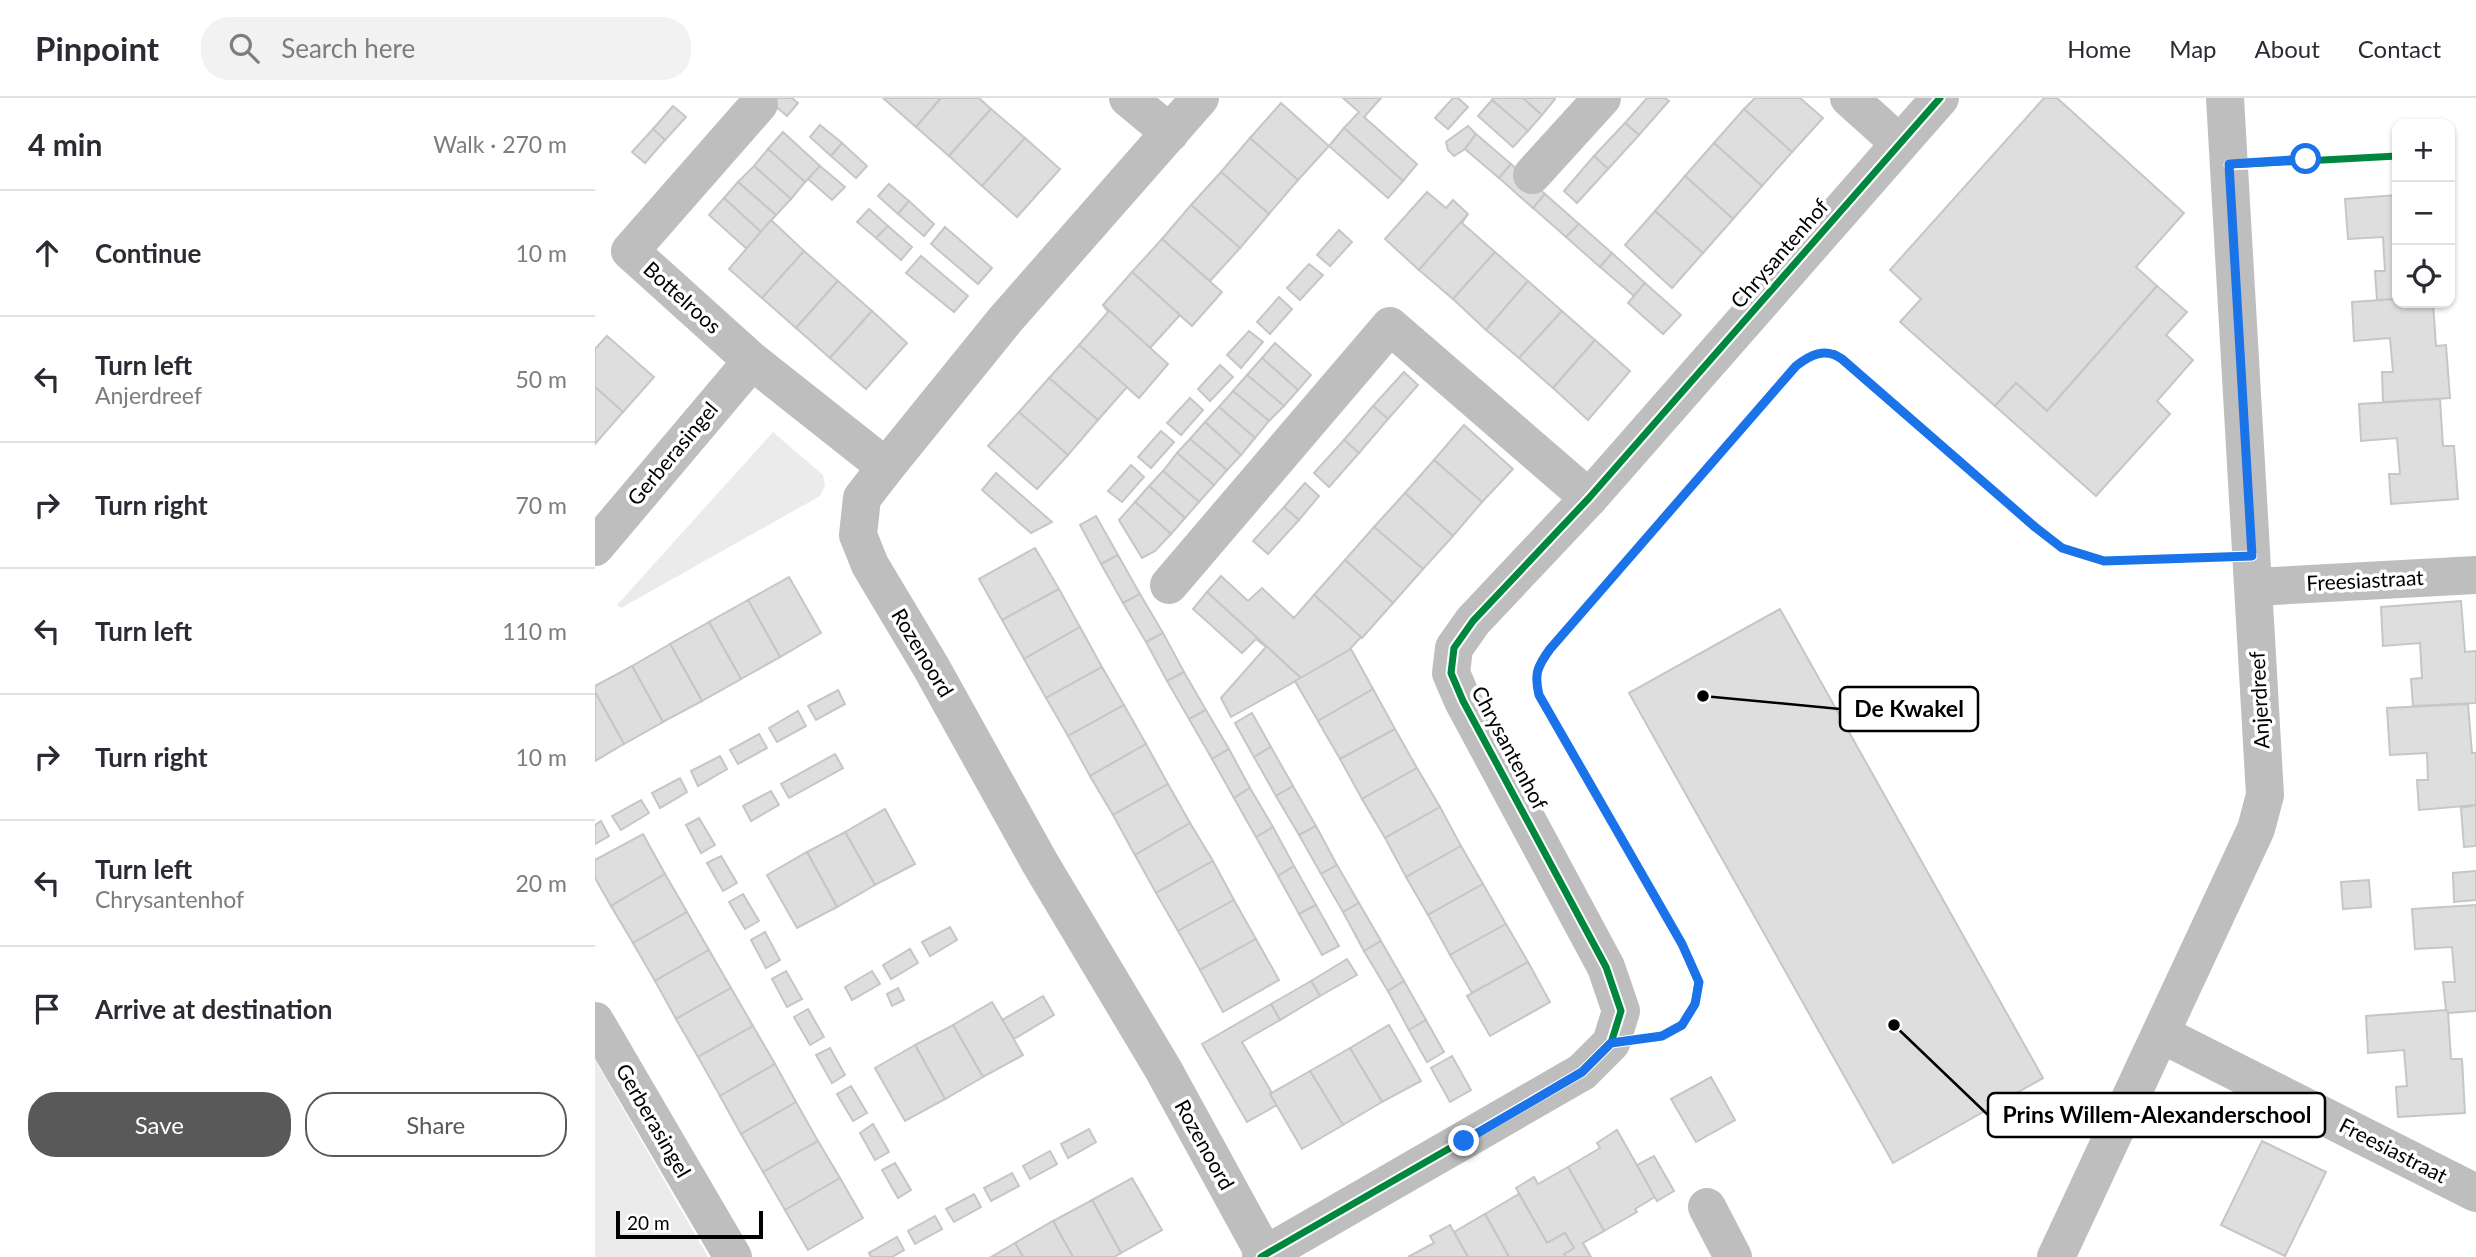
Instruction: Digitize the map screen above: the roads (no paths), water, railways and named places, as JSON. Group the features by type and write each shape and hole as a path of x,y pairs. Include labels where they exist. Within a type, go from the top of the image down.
{"street":[{"path":"1128,98 1170,133"},
{"name":"Rozenoord","path":"1200,98 1005,320 886,467 862,498 858,535 870,565 931,667 1040,863 1163,1069 1264,1256"},
{"path":"1532,175 1602,98"},
{"path":"1849,98 1899,143"},
{"name":"Chrysantenhof","path":"1264,1256 1582,1072 1611,1043 1622,1011 1605,967 1463,702 1451,673 1454,648 1473,621 1723,348 1940,98"},
{"name":"Anjerdreef","path":"2056,1257 2256,828 2265,795 2225,98"},
{"name":"Bottelroos","path":"759,104 630,251 752,361 886,467"},
{"path":"1169,585 1391,326 1588,498"},
{"name":"Gerberasingel","path":"595,547 752,361"},
{"name":"Freesiastraat","path":"2254,587 2476,575"},
{"name":"Gerberasingel","path":"595,1021 733,1257"},
{"name":"Freesiastraat","path":"2161,1034 2476,1193"},
{"path":"1707,1207 1733,1257"}],"place":[{"name":"De Kwakel","path":"1703,696"},
{"name":"Prins Willem-Alexanderschool","path":"1894,1025"}]}
